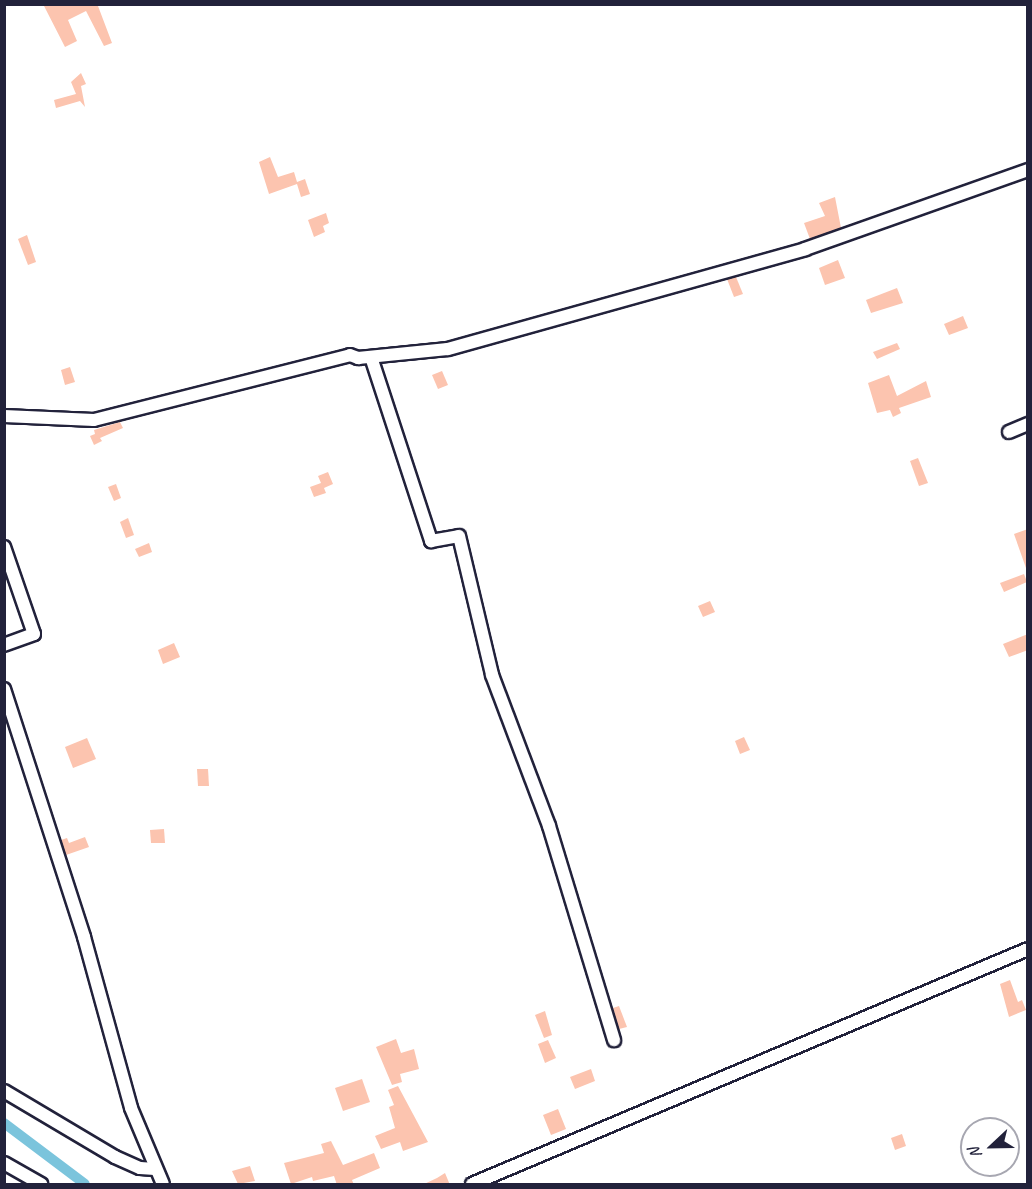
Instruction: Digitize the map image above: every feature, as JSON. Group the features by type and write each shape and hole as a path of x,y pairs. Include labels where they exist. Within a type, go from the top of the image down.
{"street":[{"path":"4,416 94,420 350,355 371,357 448,349 768,260 1028,170"},
{"path":"371,357 431,541 459,536 492,675 549,826 614,1040"},
{"path":"1009,432 1028,424"},
{"path":"4,547 34,634 4,645"},
{"path":"4,689 84,937 131,1108 163,1185"},
{"path":"472,1185 1028,949"},
{"path":"4,1091 115,1157 140,1168 155,1169"},
{"path":"4,1163 41,1185"}],"building":[{"path":"43,4 101,4 98,6 112,43 104,46 86,11 68,20 77,41 65,47"},
{"path":"81,73 86,84 81,86 85,107 80,101 56,108 54,100 76,94 71,82"},
{"path":"270,157 278,177 294,172 297,182 305,179 310,194 301,197 297,184 269,194 259,162"},
{"path":"835,197 841,228 810,239 804,223 825,216 819,203"},
{"path":"326,213 329,223 323,226 325,232 314,237 308,220"},
{"path":"27,235 36,262 28,265 18,239"},
{"path":"838,260 845,278 825,285 819,268"},
{"path":"736,277 743,294 734,297 727,279"},
{"path":"897,288 903,303 871,313 866,300"},
{"path":"963,316 968,328 949,335 944,324"},
{"path":"897,343 900,349 877,359 873,352"},
{"path":"70,367 75,382 65,385 61,370"},
{"path":"442,371 448,385 438,389 432,375"},
{"path":"889,375 897,396 926,381 931,397 899,408 901,413 893,417 890,410 877,413 868,383"},
{"path":"120,422 123,428 100,438 102,441 94,445 90,436 95,434 94,430"},
{"path":"918,458 928,483 919,486 910,461"},
{"path":"328,472 333,484 324,488 326,493 314,497 310,487 321,483 318,476"},
{"path":"116,484 121,498 114,501 108,487"},
{"path":"128,518 134,535 126,538 120,522"},
{"path":"1028,529 1028,568 1026,568 1014,534"},
{"path":"149,543 152,552 139,557 135,549"},
{"path":"1024,574 1027,582 1004,592 1000,583"},
{"path":"710,601 715,612 703,617 698,606"},
{"path":"1028,634 1028,650 1009,657 1003,644"},
{"path":"174,643 180,657 163,664 158,650"},
{"path":"744,737 750,750 740,754 735,741"},
{"path":"87,738 96,759 73,768 65,747"},
{"path":"197,769 208,769 209,786 198,786"},
{"path":"164,829 165,843 151,843 150,830"},
{"path":"85,837 89,847 66,855 61,840 67,838 69,843"},
{"path":"1010,980 1018,1002 1022,1000 1026,1010 1009,1017 1000,984"},
{"path":"619,1006 627,1027 619,1029 613,1008"},
{"path":"545,1011 552,1035 544,1038 535,1015"},
{"path":"396,1039 401,1053 414,1049 419,1069 400,1074 402,1082 392,1085 376,1047"},
{"path":"548,1040 556,1058 545,1063 538,1044"},
{"path":"591,1069 595,1081 575,1089 570,1077"},
{"path":"362,1079 370,1102 343,1111 335,1088"},
{"path":"398,1086 428,1142 403,1151 400,1142 381,1149 375,1136 395,1128 389,1107 394,1105 388,1090"},
{"path":"558,1109 566,1129 551,1135 543,1115"},
{"path":"902,1134 906,1146 895,1150 891,1138"},
{"path":"331,1141 343,1165 374,1153 380,1168 352,1180 354,1185 337,1185 334,1176 313,1181 312,1177 291,1184 284,1163 324,1153 321,1144"},
{"path":"250,1166 255,1181 238,1184 232,1171"},
{"path":"445,1173 450,1185 422,1185 437,1178"}],"waterway":[{"path":"4,1123 85,1184"}]}
